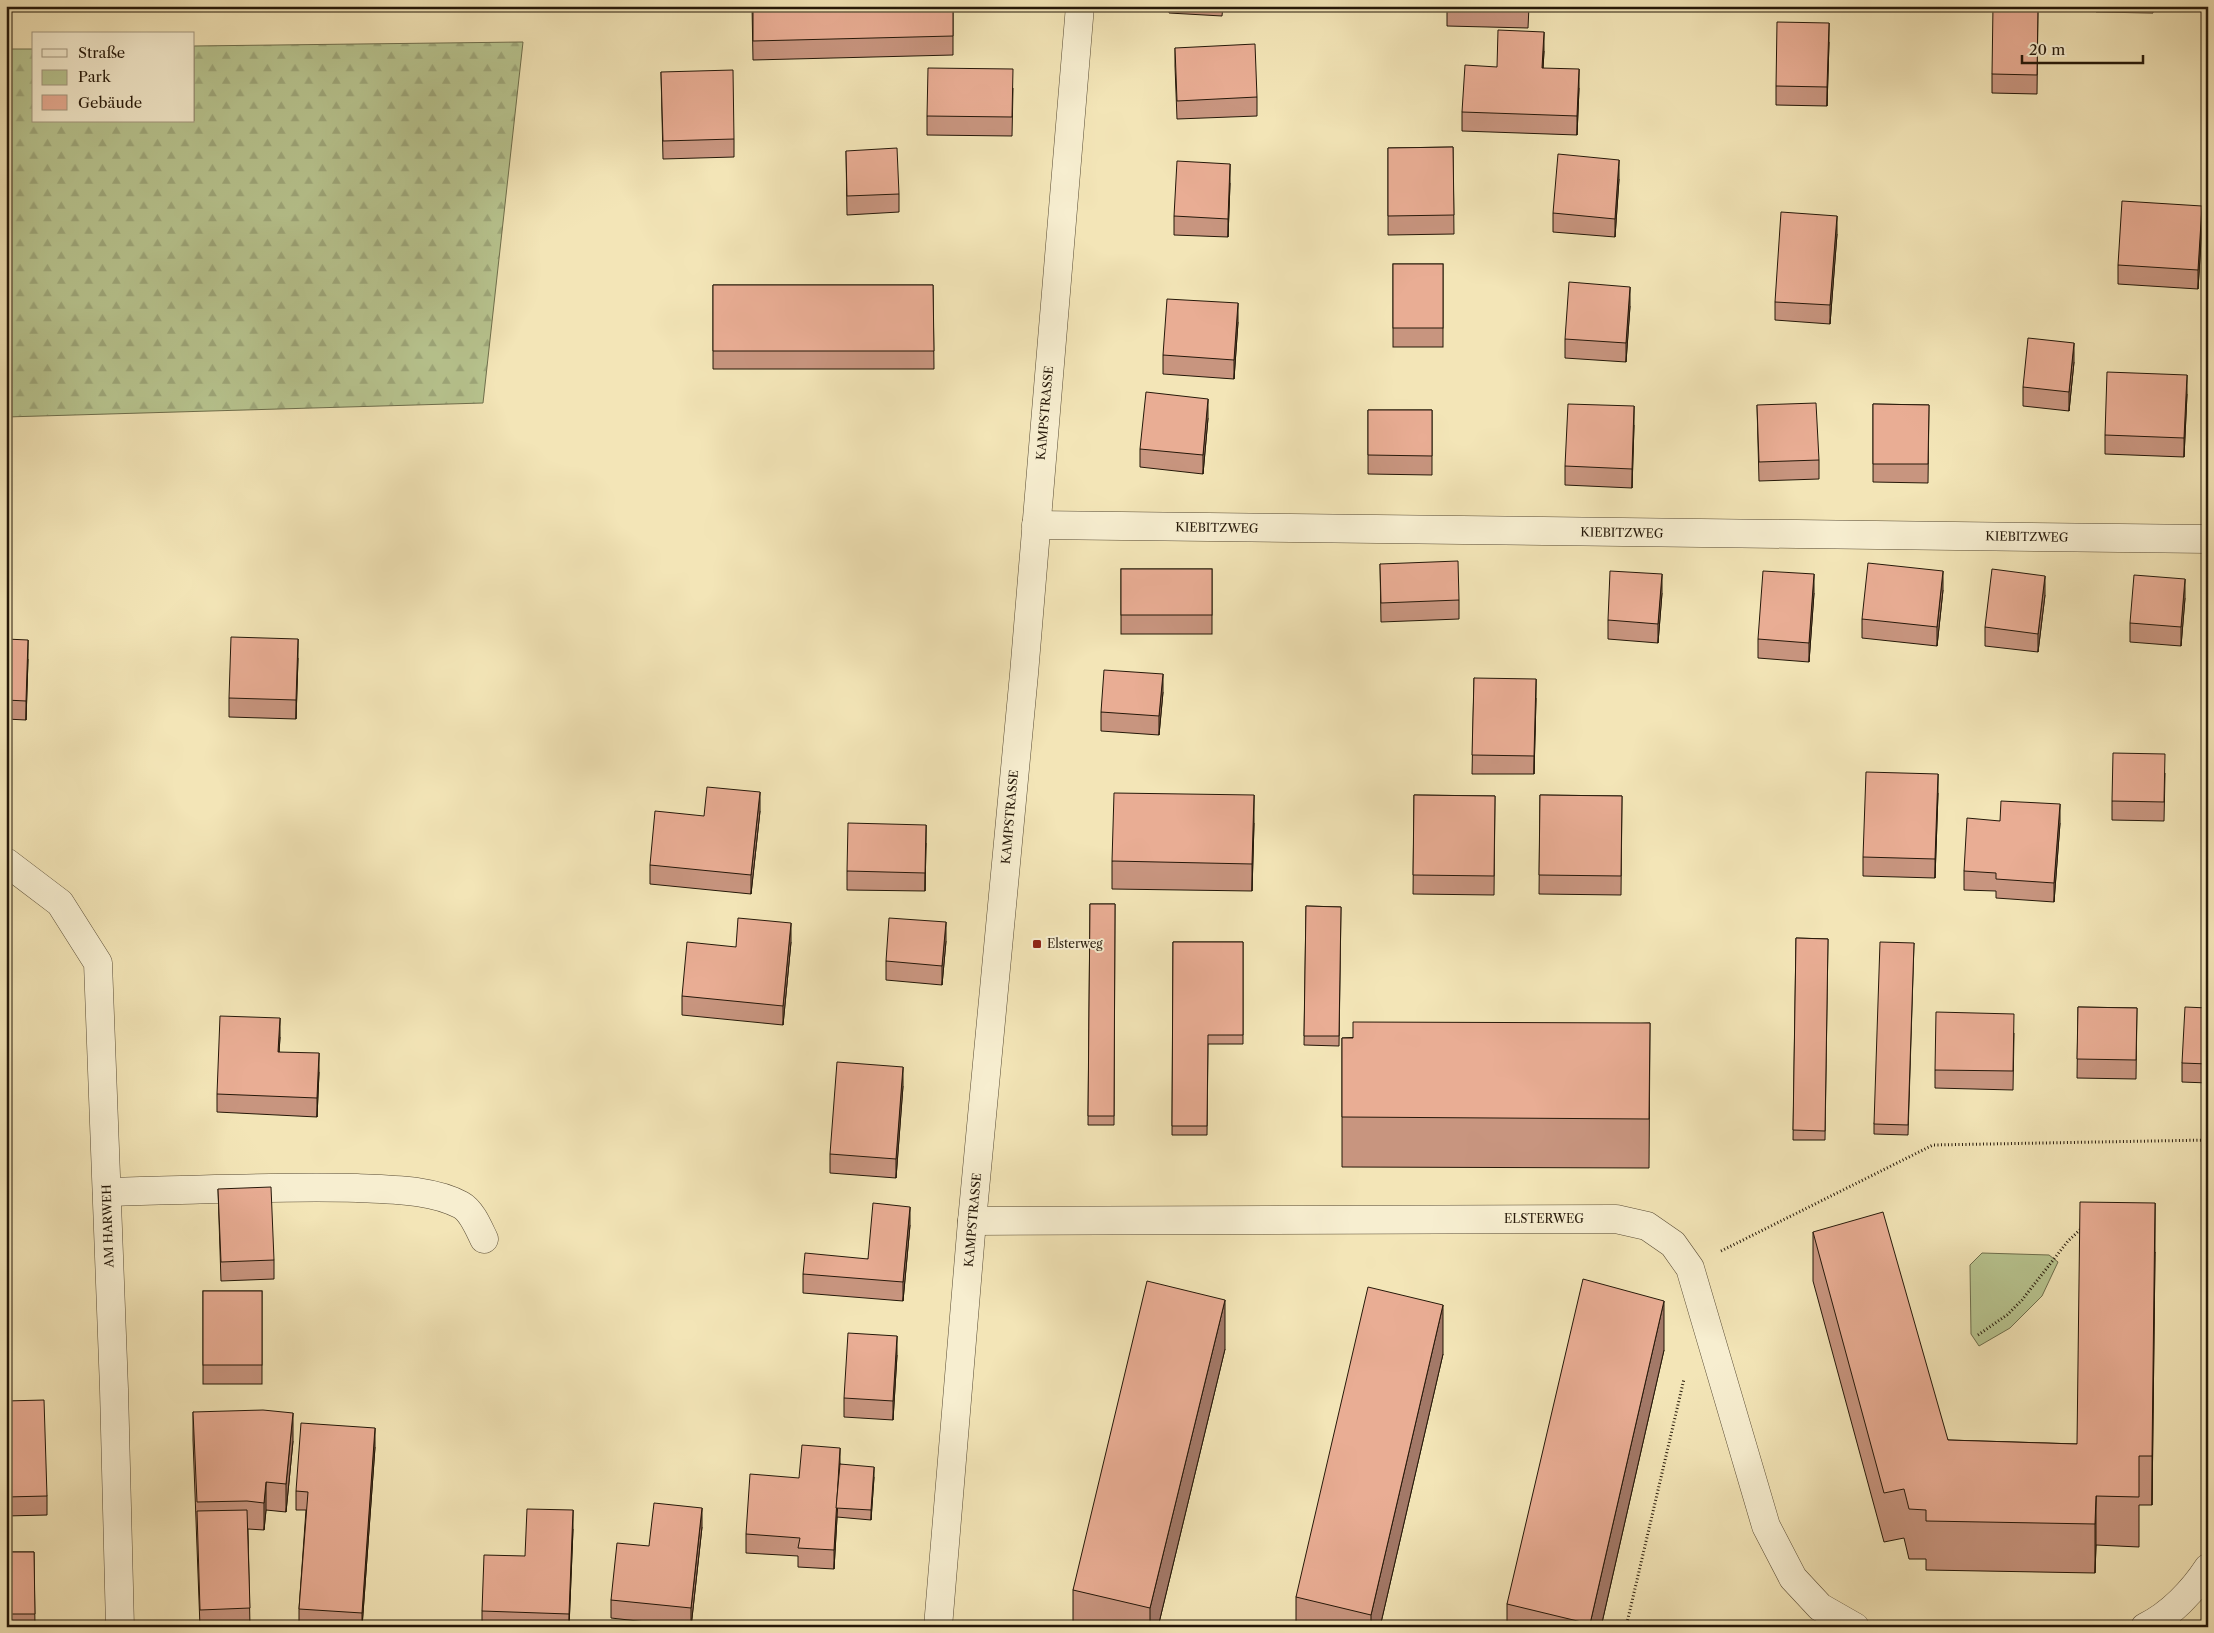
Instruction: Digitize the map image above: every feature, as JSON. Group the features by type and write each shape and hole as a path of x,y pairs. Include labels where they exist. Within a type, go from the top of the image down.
{"street":[{"name":"KAMPSTRASSE","path":"938,1627 972,1221 1036,525 1080,6"},
{"name":"KIEBITZWEG","path":"1036,525 2208,540"},
{"name":"AM HARWEH","path":"6,862 60,903 98,963 120,1627"},
{"path":"107,1192 300,1187 396,1190 435,1196 463,1206 477,1224 484,1239"},
{"name":"ELSTERWEG","path":"972,1221 1616,1219 1648,1226 1674,1244 1690,1268 1766,1526 1793,1578 1820,1607 1855,1627"},
{"path":"2145,1627 2170,1611 2188,1593 2208,1568"}],"path":[{"path":"1717,1253 1933,1145 2208,1140"},
{"path":"1978,1335 2007,1315 2022,1300 2076,1231 2084,1226"},
{"path":"1626,1627 1693,1341 1710,1335"}],"green space":[{"path":"523,42 483,403 6,417 6,49 32,49 32,122 195,122 195,46"},
{"path":"1982,1253 2049,1255 2058,1262 2042,1296 2010,1328 1979,1346 1971,1334 1970,1265"}],"building":[{"path":"753,6 953,6 953,36 753,41"},
{"path":"1528,6 1528,9 1447,7"},
{"path":"1993,6 2038,6 2037,75 1992,74"},
{"path":"1777,22 1829,23 1827,87 1776,86"},
{"path":"1498,30 1544,32 1542,68 1579,69 1577,116 1462,112 1465,65 1497,67"},
{"path":"1255,44 1257,97 1177,101 1175,48"},
{"path":"928,68 1013,69 1012,117 927,116"},
{"path":"733,70 734,139 663,141 661,72"},
{"path":"1453,147 1454,215 1388,216 1388,148"},
{"path":"897,148 899,194 847,196 846,151"},
{"path":"1558,154 1619,160 1615,219 1553,213"},
{"path":"1177,161 1230,164 1228,219 1174,216"},
{"path":"2122,201 2202,206 2198,270 2118,265"},
{"path":"1781,212 1837,216 1830,305 1775,302"},
{"path":"1393,264 1443,264 1443,328 1393,328"},
{"path":"1569,282 1630,287 1626,343 1565,339"},
{"path":"713,285 933,285 934,351 713,351"},
{"path":"1167,299 1238,303 1234,360 1163,355"},
{"path":"2028,338 2074,343 2069,392 2023,387"},
{"path":"2107,372 2187,375 2184,438 2105,435"},
{"path":"1146,392 1208,399 1203,455 1140,449"},
{"path":"1816,403 1819,460 1759,462 1757,405"},
{"path":"1568,404 1634,406 1632,469 1565,466"},
{"path":"1873,404 1929,405 1928,464 1873,464"},
{"path":"1368,410 1432,410 1432,456 1368,455"},
{"path":"1458,561 1459,600 1381,603 1380,564"},
{"path":"1868,563 1943,571 1937,627 1862,619"},
{"path":"1121,569 1212,569 1212,615 1121,615"},
{"path":"1992,569 2045,576 2038,634 1985,627"},
{"path":"1610,571 1662,574 1658,624 1608,620"},
{"path":"1763,571 1814,574 1809,643 1758,639"},
{"path":"2134,575 2185,579 2181,627 2130,623"},
{"path":"231,637 298,639 296,700 229,698"},
{"path":"6,639 28,640 26,701 6,700"},
{"path":"1104,670 1163,674 1159,716 1101,712"},
{"path":"1474,678 1536,679 1534,756 1472,755"},
{"path":"2113,753 2165,754 2164,802 2112,801"},
{"path":"1866,772 1938,774 1935,859 1863,857"},
{"path":"707,787 760,792 751,875 650,865 655,811 704,816"},
{"path":"1114,793 1254,795 1252,864 1112,861"},
{"path":"1414,795 1495,796 1494,876 1413,875"},
{"path":"1540,795 1622,796 1621,876 1539,875"},
{"path":"2001,801 2060,804 2054,883 1996,879 1996,873 1964,871 1967,818 2000,821"},
{"path":"848,823 926,825 925,873 847,871"},
{"path":"1090,904 1115,904 1114,1116 1088,1116"},
{"path":"1306,906 1341,907 1339,1036 1304,1036"},
{"path":"6,910 9,910 11,1078 6,1079"},
{"path":"738,918 791,923 783,1006 682,996 687,942 736,947"},
{"path":"889,918 946,922 942,966 886,961"},
{"path":"1796,938 1828,939 1825,1131 1793,1130"},
{"path":"1173,942 1243,942 1243,1035 1208,1035 1207,1126 1172,1126"},
{"path":"1880,942 1914,943 1908,1125 1874,1124"},
{"path":"2078,1007 2137,1008 2136,1060 2077,1059"},
{"path":"2185,1007 2208,1008 2208,1064 2182,1063"},
{"path":"1936,1012 2014,1014 2013,1071 1935,1070"},
{"path":"220,1016 280,1018 278,1052 319,1053 317,1098 217,1094"},
{"path":"1353,1022 1650,1023 1649,1119 1342,1117 1342,1038 1353,1038"},
{"path":"837,1062 903,1067 896,1159 830,1154"},
{"path":"271,1187 274,1260 221,1262 218,1189"},
{"path":"2080,1202 2155,1203 2152,1456 2139,1456 2139,1497 2096,1496 2095,1524 1926,1521 1926,1510 1909,1509 1904,1489 1884,1493 1813,1232 1883,1212 1948,1440 2077,1444"},
{"path":"873,1203 910,1207 903,1282 803,1274 805,1253 868,1259"},
{"path":"1583,1279 1664,1301 1590,1624 1507,1604"},
{"path":"1147,1281 1225,1300 1150,1608 1073,1590"},
{"path":"1368,1287 1443,1305 1371,1615 1296,1597"},
{"path":"203,1291 262,1291 262,1365 203,1365"},
{"path":"848,1333 897,1336 893,1401 844,1398"},
{"path":"44,1400 47,1496 6,1497 6,1401"},
{"path":"263,1410 293,1413 286,1484 266,1482 264,1503 247,1501 197,1502 193,1412"},
{"path":"301,1423 375,1428 362,1613 299,1609 308,1492 296,1491"},
{"path":"802,1445 840,1448 834,1550 798,1548 800,1538 746,1534 750,1474 799,1478"},
{"path":"840,1464 874,1467 871,1510 836,1508"},
{"path":"654,1503 702,1508 691,1608 611,1600 617,1543 649,1546"},
{"path":"527,1509 573,1510 569,1614 482,1611 484,1555 525,1556"},
{"path":"247,1510 250,1608 200,1610 197,1511"},
{"path":"6,1552 34,1552 35,1614 6,1614"}],"place":[{"name":"Elsterweg","path":"1037,944"}]}
